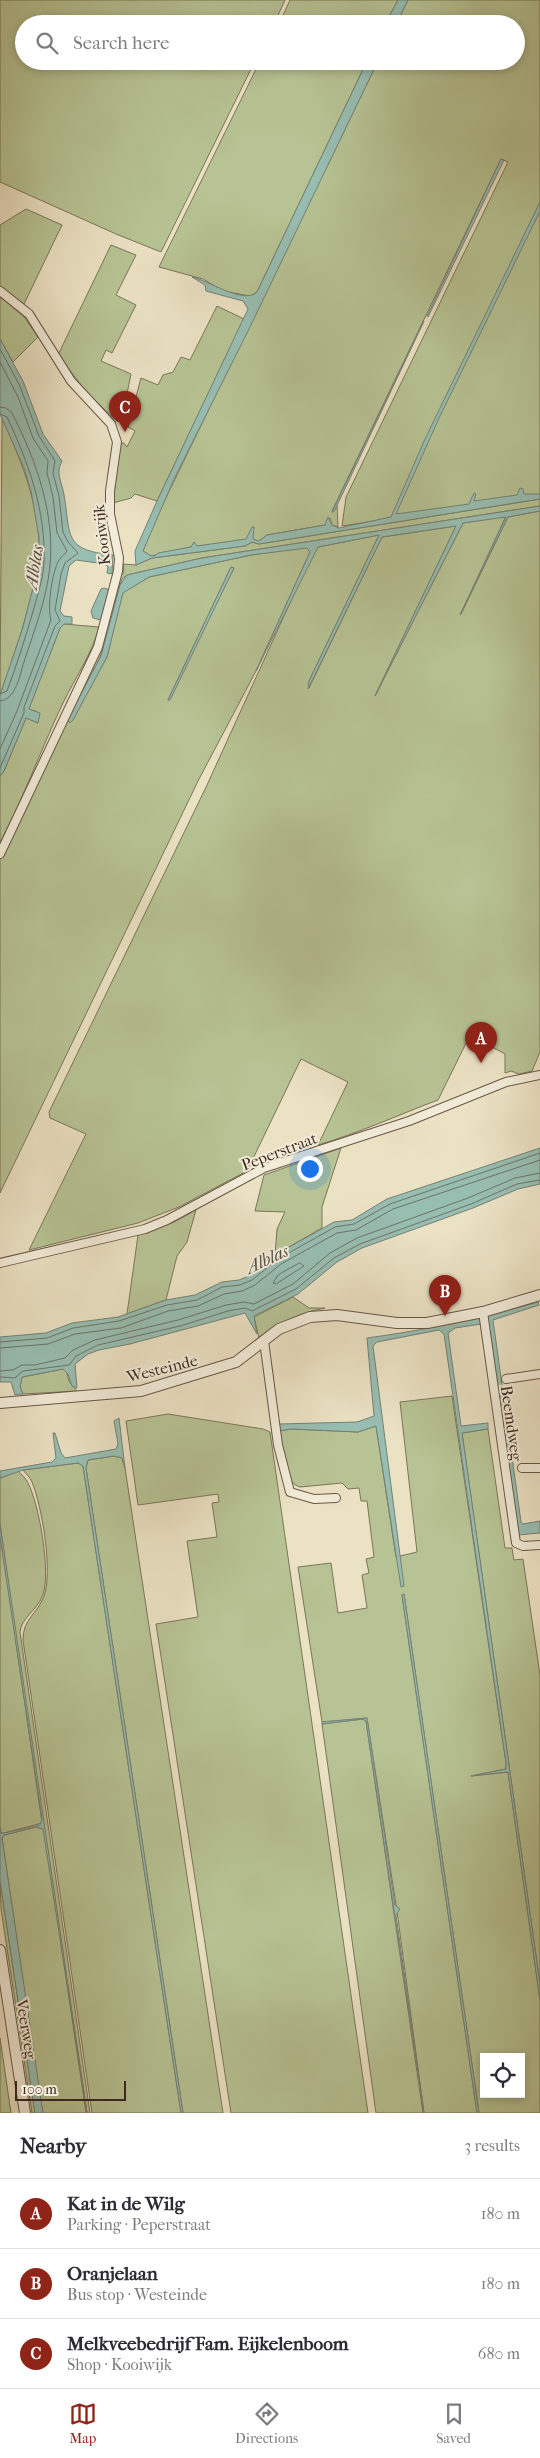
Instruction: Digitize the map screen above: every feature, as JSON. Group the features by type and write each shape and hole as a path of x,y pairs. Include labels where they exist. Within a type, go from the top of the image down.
{"street":[{"name":"Kooiwijk","path":"0,291 29,314 71,381 111,424 117,442 110,491 110,514 119,558 118,571 98,647 0,854"},
{"name":"Peperstraat","path":"0,1263 145,1229 167,1220 264,1168 410,1121 506,1082 540,1075"},
{"name":"Westeinde","path":"0,1402 141,1391 224,1367 243,1358 279,1329 310,1317 337,1315 398,1324 416,1324 483,1312 540,1295"},
{"name":"Beemdweg","path":"483,1312 516,1543 523,1546 540,1545"},
{"path":"264,1341 278,1445 290,1492 314,1498 336,1498"},
{"path":"506,1379 540,1374"},
{"path":"522,1468 540,1468"},
{"name":"Veerweg","path":"0,1950 25,2113"}],"green space":[{"path":"0,0 285,0 278,15 15,15 15,70 251,70 161,252 0,182"},
{"path":"290,0 398,0 390,15 283,15"},
{"path":"408,0 540,0 540,495 342,526 346,497 508,162 501,159 332,511 337,504 338,527 332,525 330,518 325,525 267,535 259,541 191,547 151,556 143,551 158,514 374,70 525,70 525,15 400,15"},
{"path":"256,70 363,70 257,292 250,296 223,291 203,279 159,267"},
{"path":"26,209 62,225 24,304 0,286 0,225"},
{"path":"111,245 136,255 116,295 136,305 112,353 106,350 101,361 131,374 123,413 118,422 88,394 58,355"},
{"path":"0,296 25,318 38,337 13,362 0,339"},
{"path":"217,306 244,319 157,501 135,494 131,498 113,503 120,443 124,443 127,447 135,431 128,427 141,378 158,385 163,375 173,372 181,357 190,360"},
{"path":"2,418 30,488 37,525 39,564 23,628 0,695"},
{"path":"540,499 540,506 202,558 127,575 122,579 104,647 95,669 76,703 71,716 71,722 107,657 122,593 149,577 251,555 307,547 310,552 256,671 198,781 0,1193 0,859 84,681 120,578 124,572 123,564 136,565 152,558 245,546 252,542 259,544","holes":["231,567 234,568 168,700"]},
{"path":"540,511 540,1052 532,1071 519,1074 511,1071 505,1073 505,1054 470,1035 438,1100 318,1145 348,1082 301,1059 247,1171 179,1207 138,1223 29,1250 86,1134 50,1118 49,1112 207,785 310,559 318,547 379,535 309,681 309,688 382,537 456,526 376,694 463,523 506,516 461,614 508,517"},
{"path":"64,624 99,627 92,647 63,703 0,843 0,776 4,771 26,718 38,723 36,711 28,710 60,628"},
{"path":"341,1148 322,1207 322,1228 275,1255 277,1229 285,1212 255,1211 264,1175"},
{"path":"196,1210 187,1242 177,1256 166,1300 127,1314 138,1235 174,1222"},
{"path":"293,1297 309,1308 325,1308 290,1319 274,1327 259,1338 254,1317"},
{"path":"66,1370 69,1381 77,1391 23,1394 20,1387 22,1377"},
{"path":"452,1396 506,1763 506,1769 471,1776 508,1772 540,2000 540,2113 479,2113 404,1594 402,1595 477,2113 424,2113 397,1911 367,1718 322,1722 298,1567 331,1563 338,1613 367,1608 362,1575 369,1573 366,1559 374,1557 367,1501 361,1501 359,1488 348,1489 342,1483 300,1487 295,1485 287,1471 279,1431 291,1429 358,1432 376,1426 396,1557 417,1552 400,1402"},
{"path":"168,1414 263,1429 270,1432 368,2113 231,2113 156,1624 198,1617 187,1541 217,1537 212,1503 219,1502 218,1494 138,1505 126,1421"},
{"path":"488,1429 505,1548 512,1548 514,1560 523,1559 540,1675 540,1984 462,1433"},
{"path":"114,1456 122,1458 125,1468 223,2113 183,2113 86,1468 88,1460"},
{"path":"78,1463 83,1466 181,2113 92,2113 23,1640 25,1627 44,1596 47,1556 43,1522 36,1493 32,1482 23,1470"},
{"path":"18,1471 26,1479 32,1493 40,1522 45,1557 45,1587 42,1597 23,1622 20,1632 90,2113 87,2113 16,1642 42,1823 4,1833 1,1833 0,1827 0,1536 13,1619 0,1524 0,1478"},
{"path":"363,1719 366,1721 423,2113 376,2113 322,1724"},
{"path":"36,1827 43,1829 45,1835 86,2113 43,2113 37,2080 2,1838 4,1835"},
{"path":"0,1881 35,2113 32,2113 1,1909"},
{"path":"0,2038 11,2113 0,2113"}],"water":[{"path":"398,0 408,0 400,15 390,15"},
{"path":"363,70 374,70 251,325 175,477 143,551 151,556 191,547 194,542 197,546 246,539 252,527 254,527 253,539 259,541 267,535 325,525 328,517 332,525 339,528 391,517 425,439 540,202 540,211 440,416 396,514 469,504 474,493 476,494 474,501 517,495 520,488 523,489 524,494 540,494 540,499 259,544 252,542 245,546 152,558 136,565 135,551 248,309 243,301 206,291 205,285 192,277 234,294 243,296 257,292"},
{"path":"501,159 504,160 428,317 427,316"},
{"path":"424,321 334,512 332,512"},
{"path":"0,339 23,381 43,434 62,461 59,474 69,531 72,538 77,545 85,549 113,555 112,574 107,573 108,567 105,564 76,560 69,566 60,611 64,616 72,617 72,624 64,624 60,628 29,709 40,713 38,723 26,718 4,771 0,776 0,695 23,627 39,564 39,537 31,491 24,468 0,414"},
{"path":"540,506 540,511 508,517 460,615 506,517 463,523 375,696 456,526 382,537 308,689 309,681 379,535 318,547 256,671 310,552 307,548 251,555 149,577 123,593 107,657 73,720 70,723 67,720 101,656 120,585 127,575 202,558"},
{"path":"231,567 234,568 170,700 168,700"},
{"path":"101,589 110,590 101,620 93,618 91,611"},
{"path":"540,1148 540,1184 518,1189 473,1208 362,1248 337,1262 298,1294 254,1316 257,1334 245,1313 88,1354 75,1364 77,1388 72,1386 68,1374 63,1369 22,1377 20,1387 23,1394 15,1395 11,1382 0,1382 0,1337 46,1333 72,1323 118,1317 166,1300 195,1295 222,1282 239,1280 249,1276 275,1255 334,1222 352,1220 387,1199"},
{"path":"538,1302 539,1305 493,1320 521,1522 523,1524 540,1521 540,1533 518,1535 488,1323 455,1328 448,1333 461,1426 488,1423 488,1429 462,1433 540,1984 540,2000 508,1772 471,1776 506,1769 506,1763 444,1334 439,1330 377,1342 373,1346 404,1586 401,1587 376,1426 358,1432 291,1429 279,1431 278,1424 357,1422 374,1416 367,1338 453,1323"},
{"path":"119,1418 125,1468 122,1458 114,1456 88,1460 86,1468 183,2113 181,2113 83,1466 78,1463 23,1470 0,1478 0,1471 52,1462 56,1458 53,1433 55,1433 61,1453 65,1458 116,1449 118,1444 114,1421"},
{"path":"0,1524 87,2113 43,1829 36,1827 4,1835 2,1838 43,2113 35,2113 0,1881 0,1827 1,1833 4,1833 40,1825 42,1819 0,1536"},
{"path":"404,1594 479,2113 477,2113 402,1595"},
{"path":"367,1718 395,1905 400,1909 396,1915 424,2113 366,1721 363,1719 322,1724 322,1722"}],"place":[{"name":"Melkveebedrijf Fam. Eijkelenboom","path":"125,432"},
{"name":"Kat in de Wilg","path":"481,1063"},
{"name":"Oranjelaan","path":"445,1316"}],"water label":[{"name":"Alblas","path":"34,567"},
{"name":"Alblas","path":"267,1259"}]}
